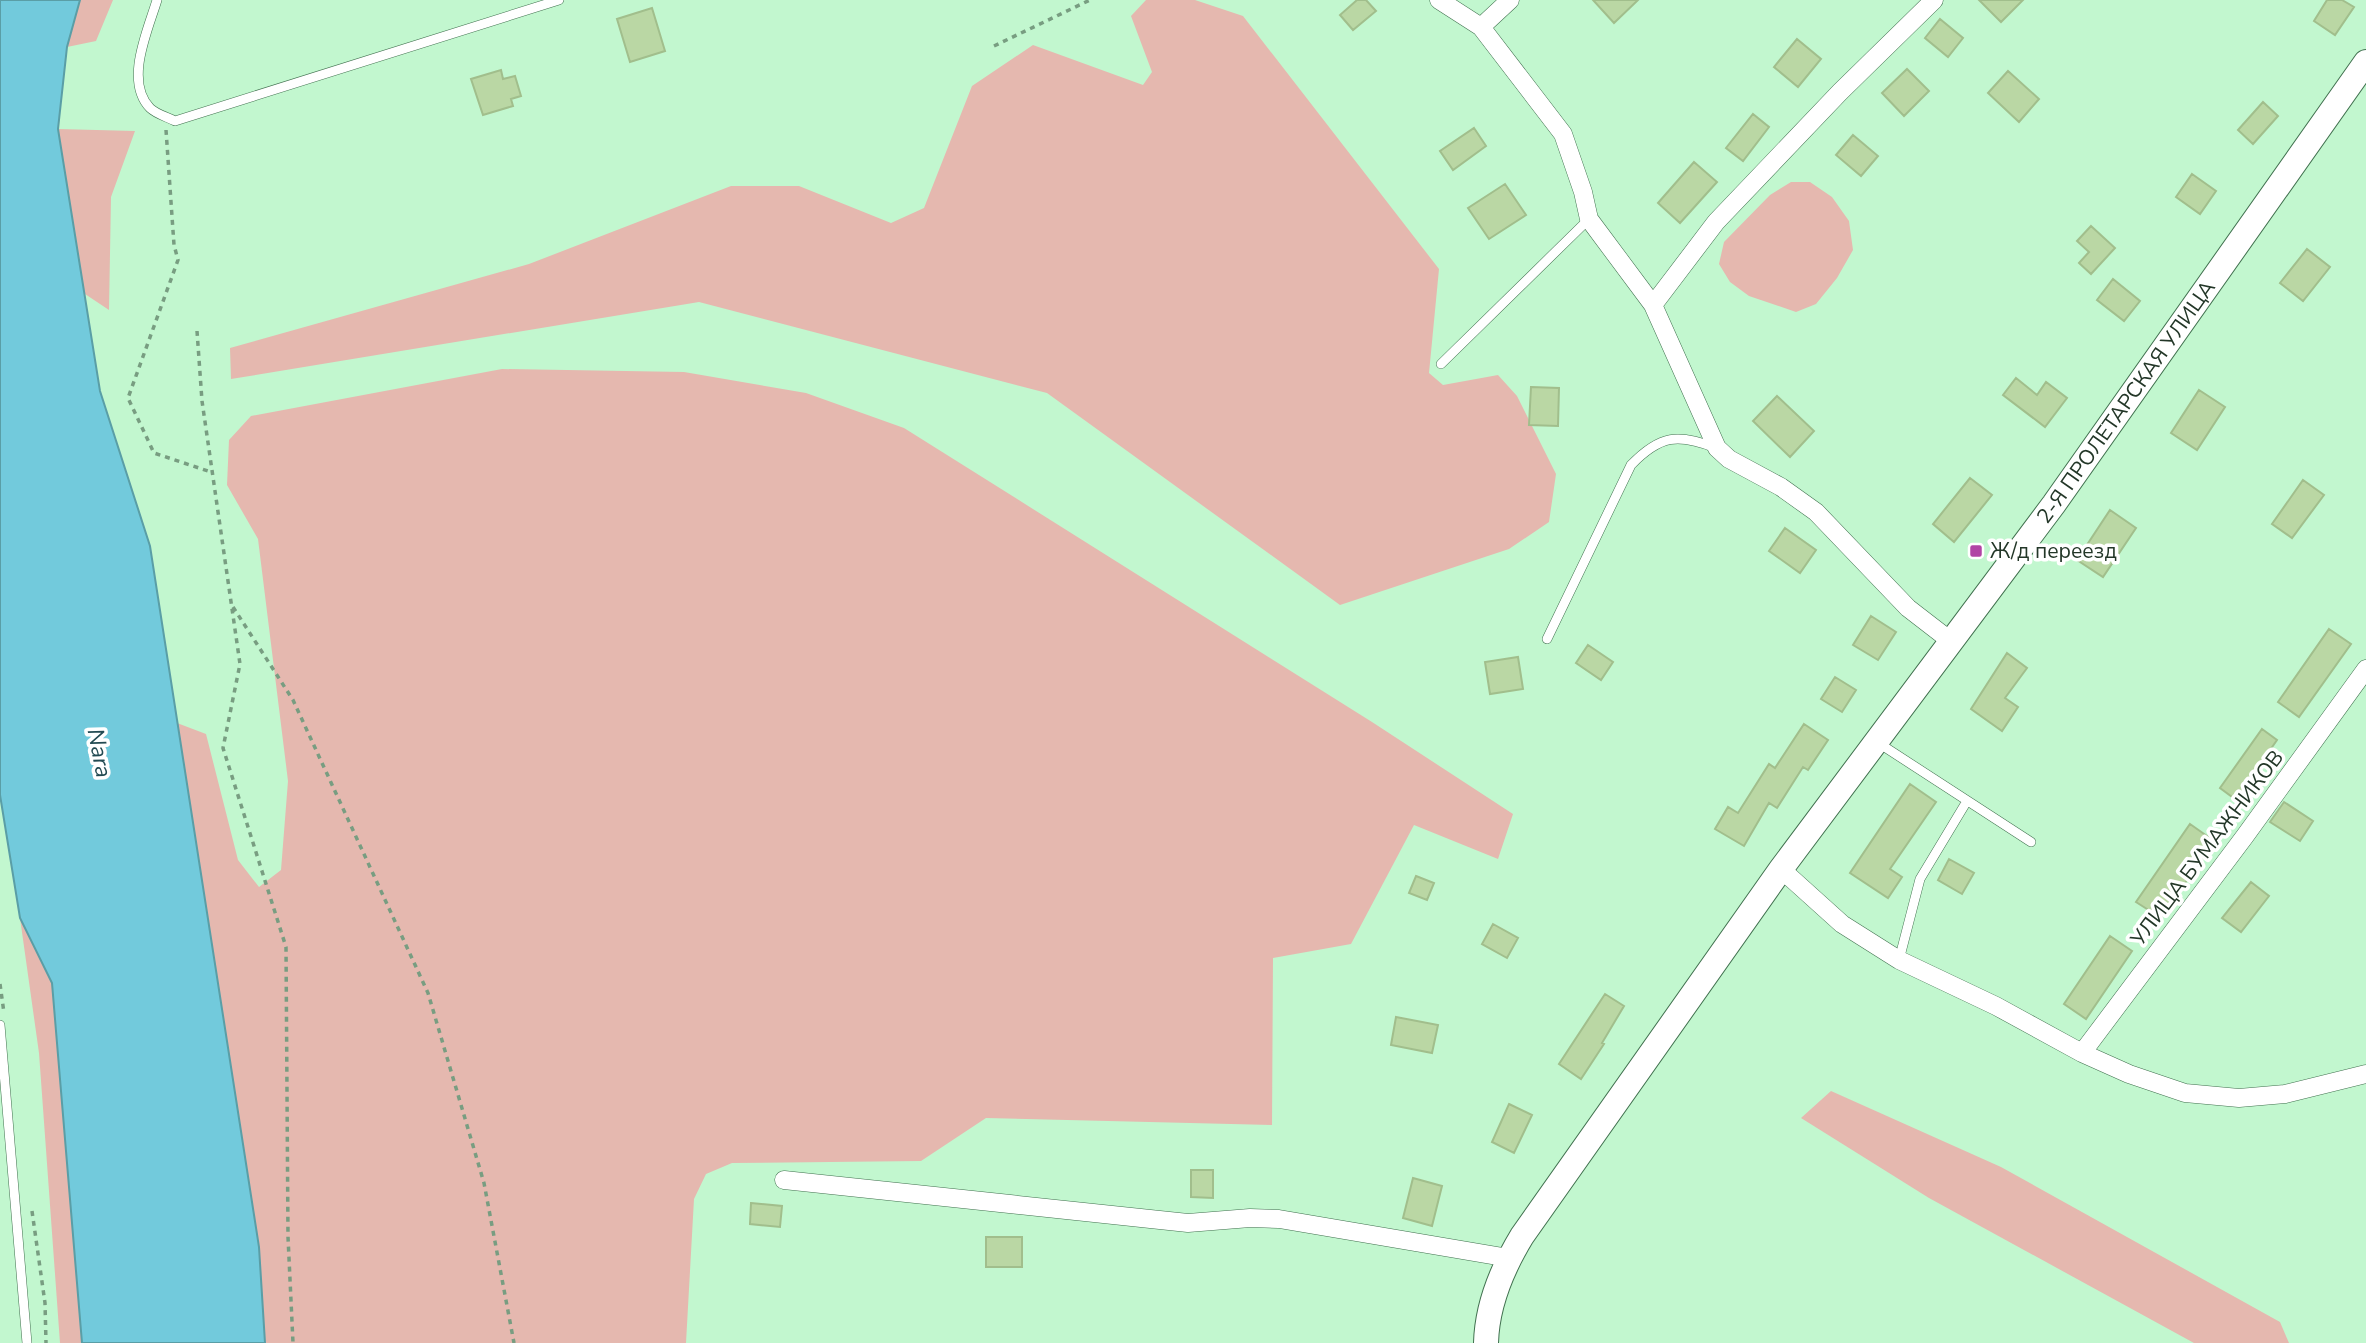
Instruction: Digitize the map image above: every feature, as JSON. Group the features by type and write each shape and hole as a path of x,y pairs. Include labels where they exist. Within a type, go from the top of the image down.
{"main road":[{"name":"2-Я ПРОЛЕТАРСКАЯ УЛИЦА","path":"1486,1343 1486,1326 1496,1289 1509,1258 1780,870 2054,504 2366,63"}],"street":[{"path":"1439,0 1481,27 1563,134 1583,192 1589,219 1653,305 1717,448 1729,459 1781,487 1816,512 1908,608 1952,642"},
{"path":"1481,27 1510,0"},
{"path":"1653,305 1716,222 1840,92 1934,0"},
{"name":"УЛИЦА БУМАЖНИКОВ","path":"2082,1053 2366,669"},
{"path":"1780,870 1843,924 1899,960 1996,1006 2082,1053 2186,1093 2239,1098 2285,1094 2366,1074"},
{"path":"783,1180 1188,1223 1251,1218 1279,1220 1509,1258"}],"lane":[{"path":"157,0 137,75 143,97 151,109 175,121 559,0"},
{"path":"1441,364 1589,219"},
{"path":"1547,639 1631,465 1647,448 1669,439 1693,439 1717,448"},
{"path":"1877,742 2031,842"},
{"path":"1899,960 1920,879 1966,801"},
{"path":"0,1025 27,1343"}],"path":[{"path":"994,46 1090,0"},
{"path":"175,121 166,131 174,246 178,260 128,398 154,453 212,472"},
{"path":"197,331 202,401 240,664 223,748 286,947 288,1237 293,1343"},
{"path":"231,605 293,700 428,993 484,1183 514,1343"}],"shaded area":[{"path":"80,0 113,0 96,41 67,47"},
{"path":"1146,0 1195,0 1243,16 1439,269 1429,373 1443,385 1498,375 1517,396 1556,474 1549,522 1509,549 1340,605 1047,393 699,302 231,379 230,348 529,264 731,186 799,186 891,223 924,208 972,86 1033,45 1143,85 1152,72 1131,16"},
{"path":"58,129 135,131 111,197 109,310 82,292"},
{"path":"1791,182 1810,182 1832,197 1849,221 1853,250 1837,278 1816,304 1796,312 1749,296 1730,282 1719,264 1724,242 1770,195"},
{"path":"502,369 684,372 806,393 904,428 1372,722 1513,814 1498,859 1414,825 1351,944 1273,958 1272,1125 986,1118 921,1161 732,1163 706,1174 694,1199 686,1343 265,1343 259,1247 177,723 206,734 238,860 259,887 281,870 288,781 258,539 227,485 229,440 251,416"},
{"path":"20,918 52,983 82,1343 60,1343 39,1053"},
{"path":"1831,1091 2001,1167 2280,1322 2289,1343 2194,1343 1929,1198 1801,1118"}],"water":[{"name":"Nara","path":"0,0 80,0 67,47 58,129 100,391 150,546 259,1247 265,1343 82,1343 52,983 20,918 0,795"}],"building":[{"path":"1357,0 1366,0 1376,11 1353,30 1340,15"},
{"path":"1593,0 1638,0 1614,23"},
{"path":"1979,0 2023,0 2001,22"},
{"path":"2327,0 2342,0 2354,7 2335,35 2314,21"},
{"path":"652,8 665,51 630,62 617,19"},
{"path":"1940,19 1963,38 1948,57 1925,38"},
{"path":"1797,39 1821,59 1798,87 1774,67"},
{"path":"1907,69 1929,91 1904,116 1882,93"},
{"path":"501,70 503,79 515,76 521,96 511,99 513,106 483,115 471,79"},
{"path":"2008,71 2039,99 2019,122 1988,93"},
{"path":"2263,102 2278,116 2253,144 2238,130"},
{"path":"1753,114 1769,127 1743,161 1726,148"},
{"path":"1474,128 1486,146 1453,170 1440,151"},
{"path":"1853,135 1878,156 1861,176 1836,155"},
{"path":"1694,162 1717,182 1680,223 1658,203"},
{"path":"2192,174 2216,191 2200,214 2176,197"},
{"path":"1505,184 1526,215 1489,239 1468,208"},
{"path":"2091,226 2115,248 2091,274 2079,263 2089,252 2077,241"},
{"path":"2307,249 2330,267 2303,301 2280,283"},
{"path":"2113,279 2140,301 2124,321 2097,300"},
{"path":"2016,378 2037,395 2046,382 2067,398 2045,427 2003,395"},
{"path":"1531,387 1559,388 1558,426 1529,425"},
{"path":"2199,390 2225,407 2197,450 2171,433"},
{"path":"1777,396 1814,431 1790,457 1753,421"},
{"path":"1970,478 1992,495 1954,542 1933,524"},
{"path":"2303,480 2324,495 2292,538 2272,524"},
{"path":"2110,510 2136,528 2103,577 2077,560"},
{"path":"1785,528 1816,550 1800,573 1769,551"},
{"path":"1871,616 1896,632 1878,660 1853,645"},
{"path":"2329,629 2351,644 2299,717 2278,702"},
{"path":"1588,645 1613,662 1601,680 1576,663"},
{"path":"2007,653 2027,668 2005,698 2018,707 2002,731 1971,709"},
{"path":"1518,657 1523,689 1490,694 1485,662"},
{"path":"1835,677 1856,690 1842,712 1821,699"},
{"path":"1804,724 1828,740 1808,770 1803,767 1777,808 1769,803 1744,846 1715,829 1728,807 1738,813 1769,764 1775,768"},
{"path":"2262,729 2277,740 2254,773 2262,778 2243,805 2220,788"},
{"path":"1910,784 1936,802 1890,869 1902,877 1888,898 1850,873"},
{"path":"2284,802 2313,821 2300,841 2270,822"},
{"path":"2190,824 2214,841 2161,918 2136,902"},
{"path":"1949,859 1974,873 1962,894 1938,880"},
{"path":"1416,876 1434,883 1427,900 1409,893"},
{"path":"2251,882 2269,896 2241,932 2222,918"},
{"path":"1493,924 1518,938 1507,958 1482,944"},
{"path":"2110,936 2132,951 2086,1019 2064,1004"},
{"path":"1605,994 1624,1006 1581,1079 1559,1064"},
{"path":"1396,1017 1438,1025 1432,1053 1391,1045"},
{"path":"1509,1104 1532,1115 1514,1153 1492,1142"},
{"path":"1191,1170 1213,1170 1213,1198 1191,1197"},
{"path":"1413,1178 1442,1186 1432,1226 1403,1218"},
{"path":"751,1203 782,1206 780,1227 750,1224"},
{"path":"986,1237 1022,1237 1022,1267 986,1267"}],"place":[{"name":"Ж/д переезд","path":"1976,551"}]}
